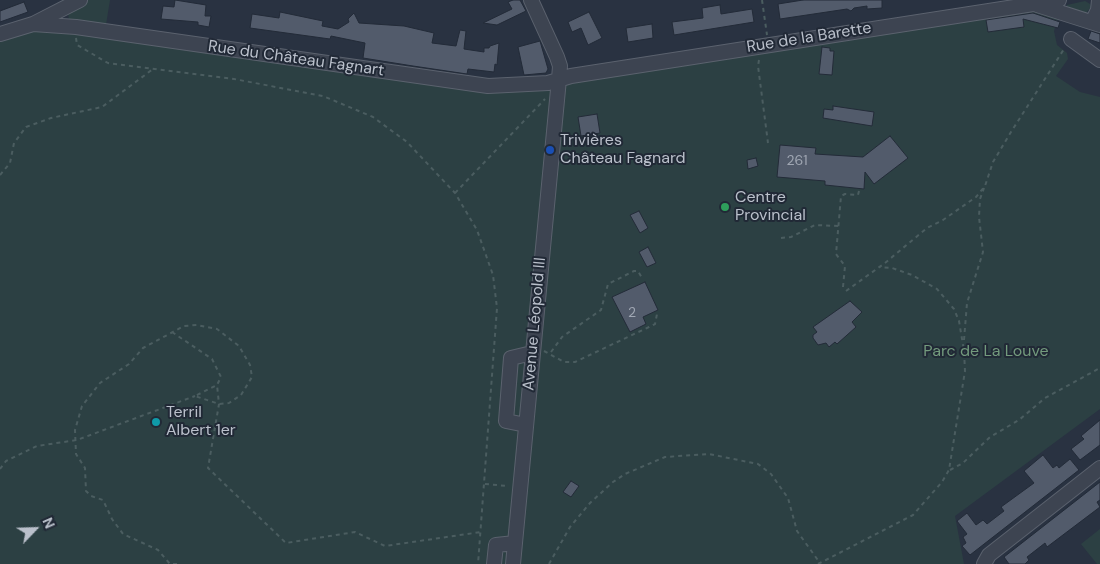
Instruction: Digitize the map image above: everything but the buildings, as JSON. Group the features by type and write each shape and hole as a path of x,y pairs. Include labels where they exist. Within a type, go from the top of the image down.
{"street":[{"path":"0,34 33,24 80,0"},
{"name":"Avenue Léopold III","path":"513,564 560,66 531,0"},
{"name":"Rue de la Barette","path":"559,81 768,45 1059,0"},
{"path":"1034,4 1091,22 1099,8 1099,0"},
{"name":"Rue du Château Fagnart","path":"33,24 76,27 488,86 559,81"},
{"path":"1071,39 1100,60"},
{"path":"526,425 506,421 511,358 532,352"},
{"path":"984,564 989,555 1100,468"},
{"path":"494,564 496,545 515,543"}],"path":[{"path":"762,0 768,45"},
{"path":"76,27 77,45 108,63 234,79 323,96 373,117 407,142 456,193 477,230 493,275 498,308 478,564"},
{"path":"549,564 570,527 590,502 625,474 664,457 709,454 758,464 771,474 788,498 797,532 819,563 913,515 942,482 949,470 965,371 963,344 967,303 983,252 979,207 984,186 997,155 1071,39"},
{"path":"759,57 758,66 768,143"},
{"path":"0,176 10,163 14,143 26,127 51,118 102,107 153,69"},
{"path":"456,193 546,98"},
{"path":"846,290 880,266 927,228 943,220 976,197 984,186"},
{"path":"843,287 845,266 836,254 842,196 845,194 858,195 859,191"},
{"path":"780,238 791,237 815,225 838,226"},
{"path":"880,266 912,275 937,289 954,309 963,344"},
{"path":"551,353 562,338 601,310 608,284 634,271 638,272 642,278"},
{"path":"532,352 551,353 564,362 575,362 655,324 657,314"},
{"path":"177,564 170,564 158,550 123,534 112,519 103,500 91,496 86,491 85,468 76,454 77,440 75,430 82,406 100,383 129,364 143,348 184,326 197,325 217,330 239,346 250,365 252,377 241,395 229,403 219,404 195,396"},
{"path":"172,332 212,359 221,377 217,385 219,404 208,468 286,544 355,532 385,546 480,532"},
{"path":"949,470 963,463 990,437 1019,420 1045,398 1100,368"},
{"path":"0,469 6,461 37,446 77,440 195,396 217,385"},
{"path":"485,484 520,487"}],"green space":[{"name":"Parc de La Louve","path":"80,0 110,0 105,31 488,86 1034,4 1060,12 1054,31 1057,45 1067,53 1068,59 1056,76 1080,92 1100,97 1100,409 955,516 964,564 0,564 0,34 69,20 68,13"},
{"path":"1085,1 1091,7 1086,13 1067,8 1067,5"},
{"path":"1100,529 1100,564 1097,564 1081,544"}],"place":[{"name":"Trivières Château Fagnard","path":"550,150"},
{"name":"Centre Provincial","path":"725,207"},
{"name":"Terril Albert 1er","path":"156,422"}]}
